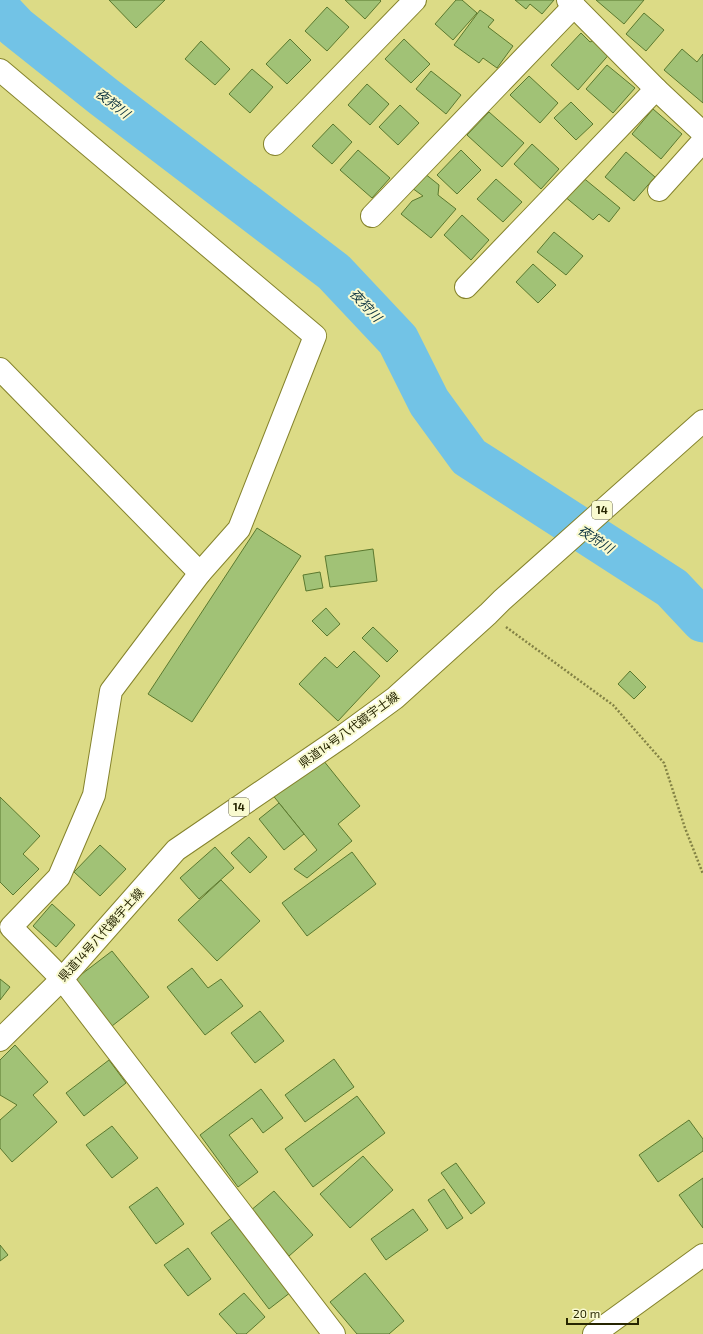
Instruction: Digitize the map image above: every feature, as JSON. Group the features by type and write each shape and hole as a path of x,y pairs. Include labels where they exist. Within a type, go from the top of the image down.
{"street":[{"path":"275,144 415,0"},
{"path":"372,216 571,3 656,89 703,133"},
{"path":"0,70 315,336 239,529 200,573 111,691 94,795 59,877 6,921 62,979 334,1334"},
{"path":"466,287 656,89"},
{"path":"659,190 703,142"},
{"path":"0,369 200,573"},
{"name":"県道14号八代鏡宇土線","path":"0,1040 62,979 176,850 343,736 395,698 703,421"},
{"path":"594,1334 703,1255"}],"path":[{"path":"495,607 613,705 664,763 685,828 703,874"}],"building":[{"path":"109,0 165,0 136,28"},
{"path":"345,0 380,0 381,1 365,19"},
{"path":"456,0 462,0 477,13 453,40 435,24"},
{"path":"515,0 554,0 542,14 530,4 526,9"},
{"path":"596,0 644,0 624,24"},
{"path":"327,7 349,27 327,51 305,31"},
{"path":"480,10 494,20 488,27 513,46 497,68 483,58 479,63 454,45"},
{"path":"644,13 664,30 646,51 626,34"},
{"path":"581,33 590,42 598,38 612,51 578,90 551,65"},
{"path":"290,39 311,60 287,84 266,64"},
{"path":"404,39 430,64 411,83 385,59"},
{"path":"201,41 230,69 215,85 185,59"},
{"path":"682,49 697,62 703,54 703,103 664,70"},
{"path":"607,65 635,88 613,113 586,89"},
{"path":"252,69 273,87 250,113 229,94"},
{"path":"431,71 461,95 446,114 416,89"},
{"path":"529,76 558,103 540,123 510,95"},
{"path":"367,84 389,104 370,125 348,105"},
{"path":"571,102 593,124 576,140 554,118"},
{"path":"400,105 419,123 398,145 379,127"},
{"path":"653,109 682,134 661,159 632,134"},
{"path":"489,112 524,143 502,167 467,135"},
{"path":"333,124 352,142 332,164 312,146"},
{"path":"532,144 559,169 541,189 514,164"},
{"path":"358,150 390,178 372,198 340,170"},
{"path":"461,150 481,170 457,194 437,175"},
{"path":"626,152 655,177 634,201 605,177"},
{"path":"424,173 439,185 438,195 456,209 431,238 401,214 412,201 423,196 412,188"},
{"path":"581,176 620,208 609,222 599,214 593,220 564,196"},
{"path":"496,179 522,202 503,222 477,199"},
{"path":"462,215 489,240 471,260 444,235"},
{"path":"554,232 583,256 566,275 537,252"},
{"path":"533,264 556,285 538,303 516,282"},
{"path":"257,528 301,556 192,722 148,694"},
{"path":"373,549 377,581 330,587 325,556"},
{"path":"320,572 323,588 306,591 303,575"},
{"path":"326,608 340,624 327,636 312,621"},
{"path":"373,627 398,651 387,662 362,638"},
{"path":"354,651 380,676 338,721 299,684 325,657 337,668"},
{"path":"630,671 646,687 634,699 618,684"},
{"path":"319,755 360,806 338,824 352,841 307,878 294,869 317,850 271,793"},
{"path":"0,797 40,836 23,854 39,869 13,895 0,882"},
{"path":"279,803 304,834 284,850 259,819"},
{"path":"249,837 267,857 250,873 231,853"},
{"path":"100,845 126,869 100,896 74,872"},
{"path":"215,847 234,868 199,899 180,878"},
{"path":"352,852 376,884 307,936 282,903"},
{"path":"221,880 260,921 217,961 178,920"},
{"path":"52,904 75,925 56,947 33,926"},
{"path":"112,951 149,997 112,1026 74,980"},
{"path":"192,968 208,988 221,979 243,1006 205,1035 167,987"},
{"path":"0,979 10,987 0,1000"},
{"path":"260,1011 284,1041 255,1063 231,1033"},
{"path":"15,1045 48,1082 33,1095 57,1122 12,1162 0,1148 0,1120 17,1105 0,1095 0,1060"},
{"path":"334,1059 354,1087 305,1122 285,1095"},
{"path":"109,1060 126,1083 84,1116 66,1093"},
{"path":"261,1089 283,1118 263,1133 252,1118 229,1135 258,1172 238,1187 200,1135"},
{"path":"357,1096 385,1133 313,1187 285,1149"},
{"path":"689,1120 703,1139 703,1151 658,1182 639,1155"},
{"path":"112,1126 138,1158 112,1178 86,1145"},
{"path":"363,1156 393,1190 350,1228 320,1194"},
{"path":"456,1163 485,1203 471,1214 441,1173"},
{"path":"703,1178 703,1228 679,1195"},
{"path":"157,1187 184,1224 156,1244 129,1207"},
{"path":"444,1189 463,1218 447,1229 428,1200"},
{"path":"274,1191 313,1235 289,1256 250,1211"},
{"path":"413,1209 428,1230 386,1260 371,1239"},
{"path":"233,1217 291,1292 269,1309 211,1233"},
{"path":"0,1245 8,1255 0,1261"},
{"path":"188,1248 211,1279 188,1296 164,1265"},
{"path":"365,1273 404,1321 389,1334 357,1334 330,1302"},
{"path":"244,1293 265,1317 246,1334 237,1334 219,1314"}],"waterway":[{"name":"夜狩川","path":"0,10 16,27 104,97 334,272 398,340 429,402 469,457 672,588 703,621"}]}
